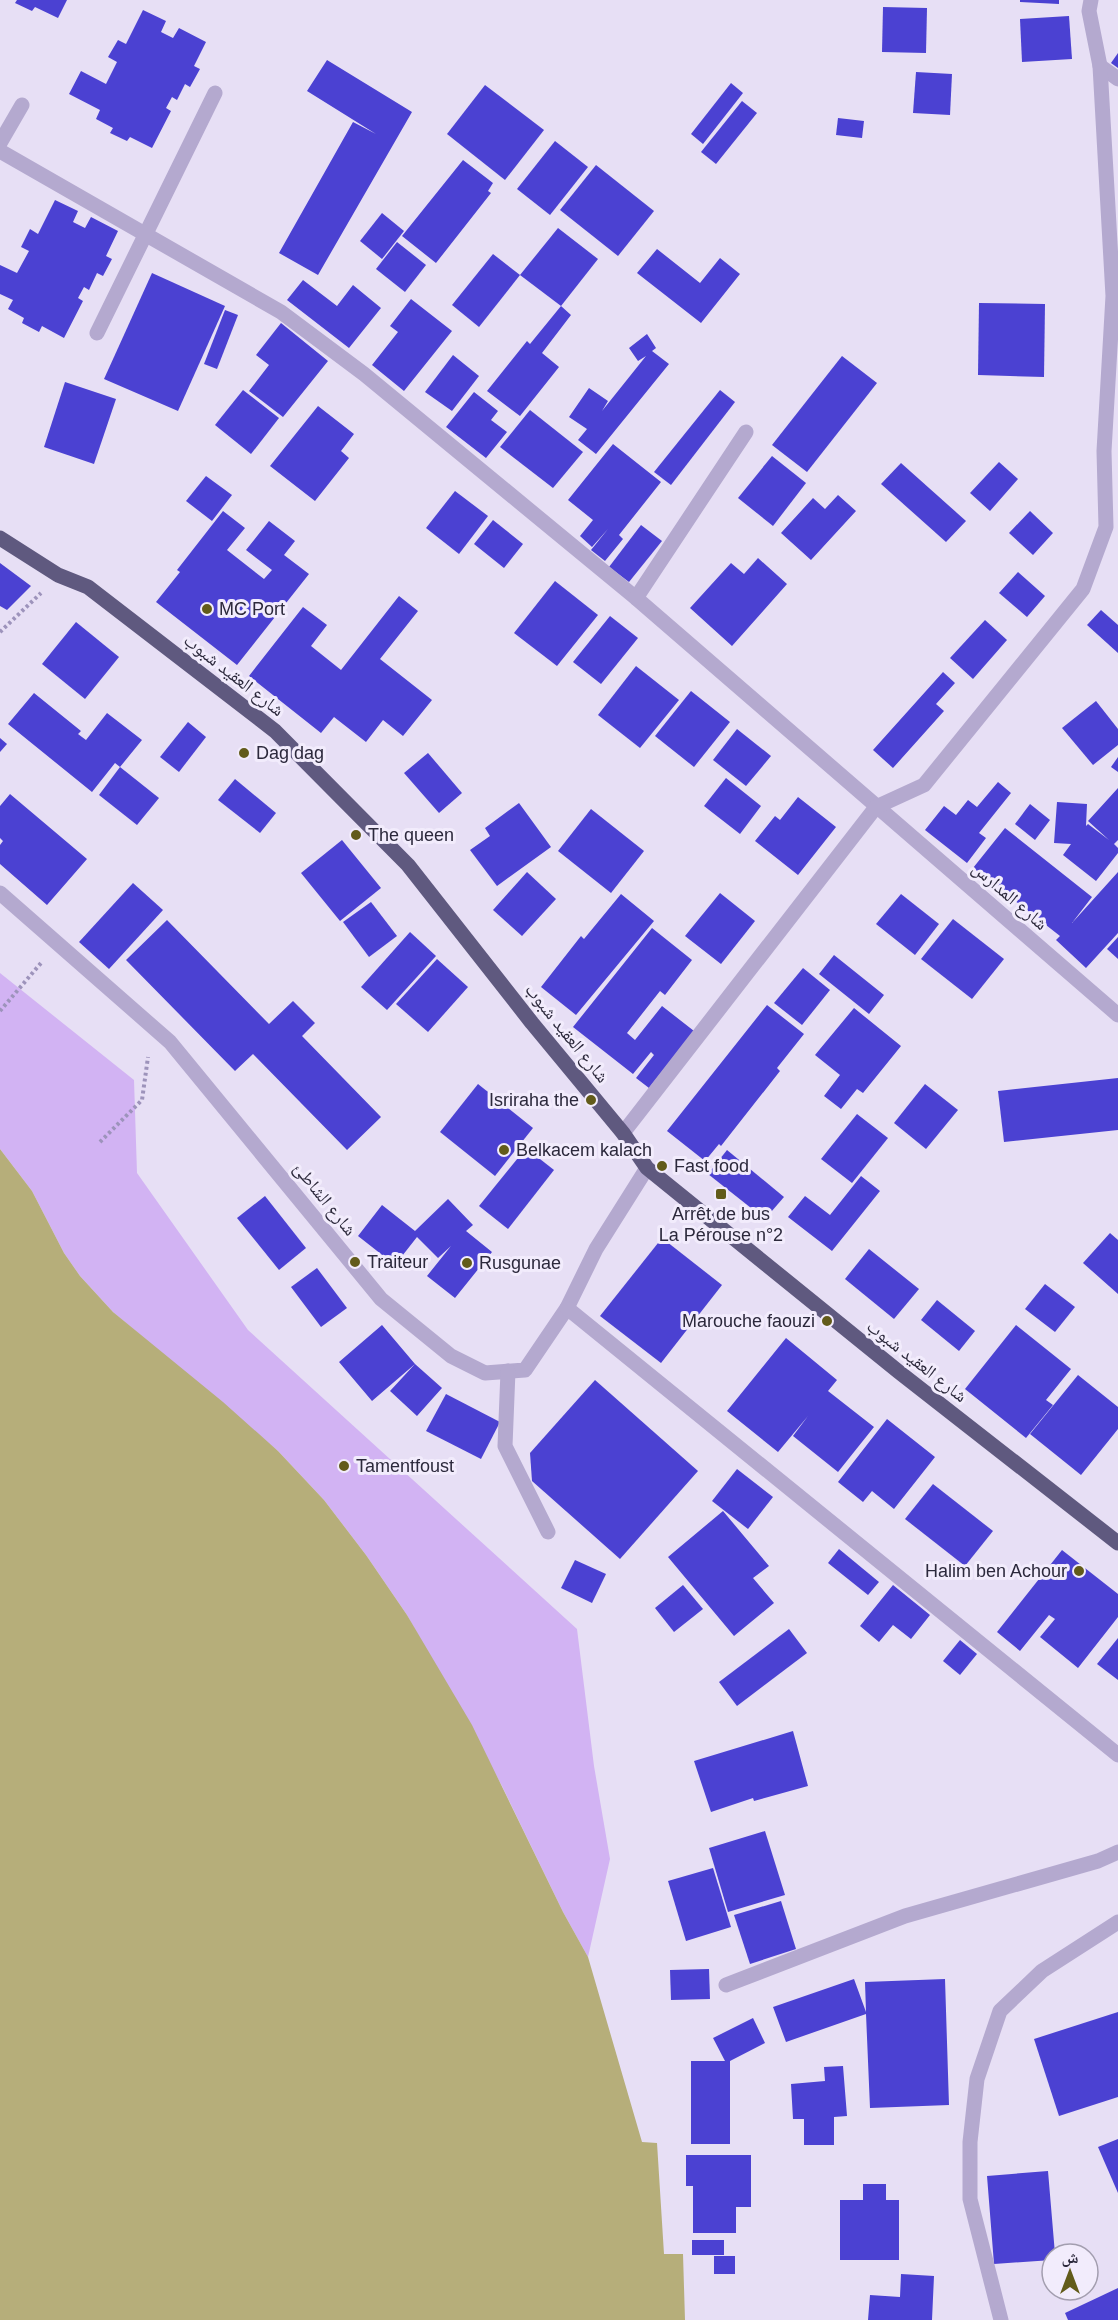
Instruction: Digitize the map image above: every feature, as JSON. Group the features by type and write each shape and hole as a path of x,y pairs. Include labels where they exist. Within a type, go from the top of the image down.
{"main road":[{"name":"شارع العقيد شبوب","path":"0,538 58,575 88,587 275,731 408,865 532,1023 623,1133 647,1168 899,1372 1118,1543"}],"street":[{"path":"623,1133 876,807 924,785 1083,589 1112,531 1104,451 1116,298 1100,66 1089,11 1091,0"},
{"path":"1100,66 1118,79"},
{"path":"97,333 215,93"},
{"path":"0,143 22,105"},
{"name":"شارع المدارس","path":"0,151 281,312 364,374 636,598 1118,1015"},
{"path":"636,598 746,432"},
{"name":"شارع الشاطئ","path":"0,893 170,1042 381,1299 451,1356 485,1373 525,1370 567,1308 596,1249 647,1168"},
{"path":"567,1308 1118,1755"},
{"path":"508,1371 505,1446 548,1532"},
{"path":"726,1985 905,1916 1098,1862 1118,1852"},
{"path":"1001,2320 970,2199 970,2142 977,2079 1000,2011 1042,1971 1118,1922"}],"path":[{"path":"0,632 58,575"},
{"path":"0,1011 57,944"},
{"path":"100,1142 142,1100 153,1027"}],"sand":[{"name":"Tamentfoust","path":"0,973 134,1080 137,1173 248,1330 577,1629 594,1766 610,1859 588,1957 563,1912 502,1786 407,1615 366,1555 324,1500 278,1451 113,1312 80,1276 64,1253 32,1191 0,1149"}],"shaded area":[{"path":"0,1149 32,1191 64,1253 80,1276 113,1312 223,1402 278,1451 324,1500 366,1555 407,1615 472,1725 563,1912 588,1957 642,2142 657,2143 664,2254 683,2254 685,2320 0,2320"}],"building":[{"path":"17,0 67,0 58,18 35,7 32,11 15,3"},
{"path":"1020,0 1059,0 1059,4 1020,2"},
{"path":"883,7 927,8 926,53 882,52"},
{"path":"143,10 166,21 161,32 173,38 179,28 206,42 194,66 200,69 190,87 185,84 177,100 172,97 166,108 171,111 152,148 130,137 127,141 110,133 113,128 96,119 100,110 69,94 81,71 106,84 117,62 108,57 118,40 126,44"},
{"path":"1069,16 1072,59 1022,62 1020,19"},
{"path":"1118,53 1118,68 1111,63"},
{"path":"327,60 412,112 318,275 279,253 353,122 376,134 307,91"},
{"path":"916,72 952,74 950,115 913,113"},
{"path":"731,83 743,93 703,144 691,134"},
{"path":"485,85 544,130 505,180 447,134"},
{"path":"742,101 757,113 716,164 701,152"},
{"path":"838,118 864,121 862,138 836,135"},
{"path":"555,141 588,167 550,215 517,189"},
{"path":"463,160 493,183 488,191 491,193 436,263 402,236"},
{"path":"596,165 654,211 618,256 560,210"},
{"path":"55,200 78,211 73,222 85,228 91,217 118,231 106,256 112,259 103,276 97,273 89,290 84,287 78,298 83,301 64,338 42,326 39,332 22,323 24,318 8,309 13,300 0,294 0,265 17,273 29,251 21,247 30,229 38,234"},
{"path":"382,213 404,231 382,259 360,241"},
{"path":"558,228 598,259 561,306 520,275"},
{"path":"397,242 426,265 405,292 376,269"},
{"path":"657,249 700,283 720,258 740,274 701,323 637,273"},
{"path":"493,254 520,275 479,327 452,305"},
{"path":"152,273 225,306 178,411 104,379"},
{"path":"303,280 337,306 353,285 381,308 349,348 287,300"},
{"path":"411,299 452,331 404,391 372,365 398,332 390,326"},
{"path":"979,303 1045,304 1044,377 978,375"},
{"path":"561,306 571,315 542,353 559,367 520,416 487,391 527,341 530,344"},
{"path":"225,310 238,315 217,369 204,364"},
{"path":"281,323 328,361 283,417 249,391 269,365 256,355"},
{"path":"647,334 656,348 652,351 669,364 596,454 578,440 587,429 569,417 589,388 608,401 602,411 646,356 638,361 629,348"},
{"path":"453,355 479,376 452,411 425,392"},
{"path":"842,356 877,383 807,472 772,445"},
{"path":"65,382 116,399 94,464 44,447"},
{"path":"243,390 279,418 251,454 215,425"},
{"path":"720,390 735,402 671,485 654,472"},
{"path":"474,392 498,411 491,420 507,432 486,458 446,427"},
{"path":"318,406 354,434 341,451 349,458 315,501 270,466"},
{"path":"530,410 583,452 553,488 500,447"},
{"path":"613,444 661,482 619,535 623,539 605,561 591,550 608,529 592,547 580,536 593,520 568,500"},
{"path":"772,456 806,483 773,526 738,498"},
{"path":"999,462 1018,479 990,511 970,493"},
{"path":"901,463 966,521 946,542 881,484"},
{"path":"206,476 232,495 212,521 186,501"},
{"path":"455,491 488,516 459,554 426,528"},
{"path":"838,495 856,511 811,560 781,533 813,498 825,509"},
{"path":"223,511 245,528 227,550 264,579 272,570 246,550 269,521 295,541 284,555 309,574 237,665 156,602 180,572 177,570"},
{"path":"1030,511 1053,533 1033,555 1009,533"},
{"path":"493,520 523,544 504,568 474,544"},
{"path":"641,525 662,541 629,582 609,567"},
{"path":"758,558 787,584 732,646 690,608 731,563 744,574"},
{"path":"0,563 31,586 7,610 0,606"},
{"path":"1018,572 1045,596 1027,617 999,593"},
{"path":"555,581 598,615 557,666 514,633"},
{"path":"399,596 418,611 380,659 432,700 403,736 383,720 366,742 334,717 321,733 249,676 303,607 327,625 311,646 341,670"},
{"path":"1101,610 1118,625 1118,653 1087,625"},
{"path":"610,616 638,638 601,684 573,662"},
{"path":"985,620 1007,640 973,679 950,658"},
{"path":"76,622 119,657 85,699 42,664"},
{"path":"636,666 679,700 640,748 598,715"},
{"path":"943,672 955,683 936,704 944,711 893,768 873,750"},
{"path":"691,691 730,722 694,767 655,736"},
{"path":"34,693 81,731 78,734 86,740 107,713 142,740 120,767 115,763 92,792 8,724"},
{"path":"1096,701 1118,729 1118,745 1093,765 1062,728"},
{"path":"188,722 206,737 179,772 160,757"},
{"path":"737,729 771,756 746,786 713,760"},
{"path":"0,738 7,744 0,752"},
{"path":"428,753 462,793 439,813 404,773"},
{"path":"1118,757 1118,772 1111,767"},
{"path":"120,767 159,798 137,825 99,795"},
{"path":"726,778 761,806 740,834 704,806"},
{"path":"235,779 276,813 260,833 218,800"},
{"path":"998,782 1011,793 979,833 986,838 967,863 925,830 944,806 956,815 968,800 977,807"},
{"path":"1118,788 1118,840 1114,844 1118,848 1118,853 1096,881 1063,855 1071,844 1054,843 1057,802 1087,804 1086,826 1088,824 1109,840 1088,821"},
{"path":"10,794 87,859 47,905 0,864 0,845 3,841 0,838 0,806"},
{"path":"798,797 836,827 798,875 755,841 775,816 780,820"},
{"path":"519,803 551,847 497,886 470,850 490,836 485,828"},
{"path":"1030,804 1050,820 1035,840 1015,824"},
{"path":"591,809 644,851 611,893 558,851"},
{"path":"1005,828 1092,897 1072,923 1118,872 1118,933 1086,968 1056,940 1060,936 973,868"},
{"path":"342,840 381,888 340,921 301,873"},
{"path":"527,872 556,899 522,936 493,910"},
{"path":"133,883 163,910 109,969 79,942"},
{"path":"720,893 755,921 721,964 685,936"},
{"path":"621,894 654,921 576,1015 541,987 581,936 584,939"},
{"path":"901,894 939,924 915,955 876,924"},
{"path":"371,902 397,936 369,957 343,922"},
{"path":"953,919 1004,959 972,999 921,959"},
{"path":"167,920 269,1024 293,1001 315,1023 302,1036 381,1117 347,1150 253,1054 235,1071 126,960"},
{"path":"652,928 692,960 665,995 660,991 627,1033 635,1040 662,1006 694,1031 649,1088 636,1078 654,1055 651,1052 633,1074 573,1027"},
{"path":"410,932 436,956 387,1010 361,987"},
{"path":"1118,937 1118,959 1107,949"},
{"path":"834,955 884,995 869,1014 819,974"},
{"path":"437,959 468,987 428,1032 396,1004"},
{"path":"803,968 830,990 802,1025 774,1003"},
{"path":"767,1005 804,1034 777,1068 780,1071 721,1146 719,1144 705,1161 667,1131"},
{"path":"854,1008 901,1046 863,1093 857,1089 841,1109 824,1096 840,1075 815,1055"},
{"path":"1118,1078 1118,1130 1004,1142 998,1091"},
{"path":"478,1084 533,1128 495,1176 440,1132"},
{"path":"925,1084 958,1110 926,1149 894,1123"},
{"path":"857,1114 888,1138 852,1183 821,1159"},
{"path":"526,1148 554,1170 508,1229 479,1206"},
{"path":"727,1150 784,1197 765,1219 708,1174"},
{"path":"861,1176 880,1191 832,1251 788,1217 805,1196 830,1215"},
{"path":"265,1196 306,1248 279,1270 237,1218"},
{"path":"448,1199 473,1225 466,1231 492,1252 455,1298 427,1276 451,1246 438,1258 417,1237 395,1265 358,1236 382,1205 415,1231"},
{"path":"1110,1233 1118,1240 1118,1294 1083,1263"},
{"path":"662,1238 722,1285 661,1363 600,1316"},
{"path":"869,1249 919,1289 894,1319 845,1279"},
{"path":"317,1268 347,1308 321,1327 291,1287"},
{"path":"1045,1284 1075,1307 1055,1332 1025,1309"},
{"path":"937,1300 975,1331 959,1351 921,1320"},
{"path":"382,1325 415,1364 372,1401 339,1362"},
{"path":"1016,1325 1071,1369 1046,1400 1053,1405 1026,1438 965,1389"},
{"path":"786,1338 837,1380 828,1391 874,1427 838,1472 793,1436 808,1416 778,1452 727,1411"},
{"path":"415,1364 442,1388 417,1416 390,1391"},
{"path":"1078,1375 1118,1407 1118,1429 1081,1475 1030,1434"},
{"path":"595,1380 698,1471 620,1559 532,1481 530,1453"},
{"path":"446,1394 500,1422 481,1459 426,1431"},
{"path":"887,1419 935,1457 894,1509 872,1491 863,1502 838,1482"},
{"path":"737,1469 773,1497 748,1529 712,1501"},
{"path":"933,1484 993,1531 965,1566 905,1519"},
{"path":"723,1511 769,1566 753,1578 774,1603 734,1636 668,1557"},
{"path":"839,1549 879,1582 868,1595 828,1563"},
{"path":"1062,1550 1118,1594 1118,1617 1078,1668 1040,1637 1055,1619 1049,1615 1020,1651 997,1632"},
{"path":"575,1560 606,1574 592,1603 561,1588"},
{"path":"683,1585 703,1609 674,1632 655,1608"},
{"path":"893,1585 930,1615 911,1639 893,1625 879,1642 860,1626"},
{"path":"789,1629 807,1653 737,1706 719,1682"},
{"path":"1118,1638 1118,1680 1097,1664"},
{"path":"960,1640 977,1654 960,1675 943,1661"},
{"path":"793,1731 808,1786 754,1801 753,1798 711,1812 694,1761"},
{"path":"765,1831 785,1895 728,1912 709,1848"},
{"path":"713,1868 731,1927 686,1941 668,1881"},
{"path":"781,1901 796,1949 750,1964 734,1915"},
{"path":"709,1969 710,1999 671,2000 670,1970"},
{"path":"854,1979 866,2012 865,1982 945,1979 949,2105 870,2108 866,2014 786,2042 773,2007"},
{"path":"1118,2012 1118,2097 1059,2116 1034,2039"},
{"path":"753,2018 765,2043 730,2061 730,2144 691,2144 691,2061 725,2061 713,2038"},
{"path":"843,2066 847,2116 834,2117 834,2145 804,2145 804,2119 793,2119 791,2084 825,2081 824,2067"},
{"path":"1118,2139 1118,2193 1098,2147"},
{"path":"686,2155 751,2155 751,2207 736,2207 736,2233 693,2233 693,2186 686,2186"},
{"path":"1048,2171 1054,2242 1040,2242 1040,2261 994,2264 987,2176"},
{"path":"863,2184 886,2184 886,2200 899,2200 899,2260 840,2260 840,2200 863,2200"},
{"path":"692,2240 724,2240 724,2255 692,2255"},
{"path":"714,2256 735,2256 735,2274 714,2274"},
{"path":"901,2274 934,2276 932,2320 868,2320 870,2295 900,2297"},
{"path":"1118,2288 1118,2320 1068,2320 1065,2313 1088,2302 1100,2302 1100,2296"}],"place":[{"name":"MC Port","path":"207,609"},
{"name":"Dag dag","path":"244,753"},
{"name":"The queen","path":"356,835"},
{"name":"Isriraha the","path":"591,1100"},
{"name":"Belkacem kalach","path":"504,1150"},
{"name":"Fast food","path":"662,1166"},
{"name":"Arrêt de bus La Pérouse n°2","path":"721,1194"},
{"name":"Traiteur","path":"355,1262"},
{"name":"Rusgunae","path":"467,1263"},
{"name":"Marouche faouzi","path":"827,1321"},
{"name":"Tamentfoust","path":"344,1466"},
{"name":"Halim ben Achour","path":"1079,1571"}]}
